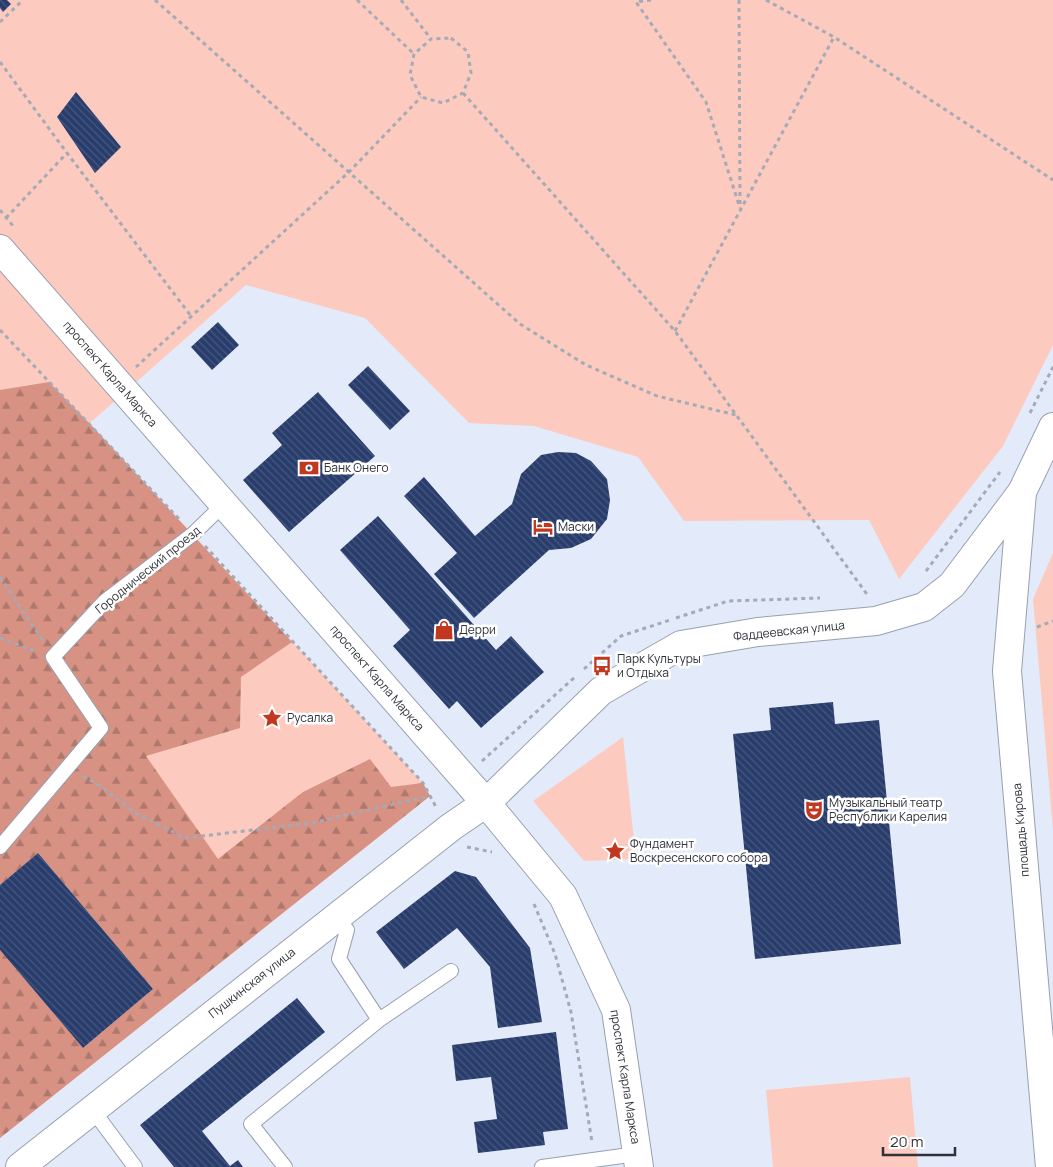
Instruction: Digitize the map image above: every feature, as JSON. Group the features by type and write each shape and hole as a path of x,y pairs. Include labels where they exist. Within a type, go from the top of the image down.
{"street":[{"name":"проспект Карла Маркса","path":"0,249 486,803 563,896 616,1010 638,1160"},
{"name":"Фаддеевская улица","path":"486,803 601,691 681,645 758,632 876,622 924,607 952,585 1022,492 1053,427"},
{"name":"площадь Кирова","path":"1022,492 1007,672 1050,1167"},
{"name":"Пушкинская улица","path":"20,1167 451,827 486,803"}],"lane":[{"name":"Городнический проезд","path":"53,657 105,601 193,534 224,504"},
{"path":"0,846 101,728 53,657"},
{"path":"336,917 347,930 339,959 379,1020"},
{"path":"285,1167 251,1124 379,1020 451,971"},
{"path":"92,1109 135,1167"},
{"path":"542,1167 638,1160"}],"path":[{"path":"0,22 23,0"},
{"path":"155,0 520,324 586,364 657,396 736,415"},
{"path":"357,0 414,54"},
{"path":"401,0 430,40"},
{"path":"634,1 651,0"},
{"path":"739,0 740,209"},
{"path":"766,0 834,37 1053,180"},
{"path":"634,1 706,102 740,209"},
{"path":"675,331 834,37"},
{"path":"451,38 468,52 471,73 463,93 443,103 421,98 410,76 414,54 430,40 451,38"},
{"path":"0,62 66,154 191,316"},
{"path":"463,93 675,331 869,597 876,622"},
{"path":"136,367 348,172 421,98"},
{"path":"6,218 66,154"},
{"path":"0,330 90,424"},
{"path":"0,577 53,657"},
{"path":"0,638 53,657"},
{"path":"80,774 102,787 135,813 185,838 312,823 430,796 423,783 292,642"}],"shaded area":[{"path":"0,0 1053,0 1053,345 1003,446 899,579 869,520 684,521 638,457 534,426 469,423 365,318 246,285 90,423 423,783 430,796 0,1138"},
{"path":"1053,553 1053,831 1033,599"},
{"path":"623,737 636,859 584,861 533,801"},
{"path":"910,1077 918,1167 773,1167 766,1090"}],"green space":[{"path":"49,382 292,642 241,677 240,728 146,756 218,859 303,792 370,759 391,787 423,783 430,796 0,1138 0,950 83,1048 153,989 38,853 0,885 0,390"}],"building":[{"path":"0,0 7,0 11,4 3,12 0,8"},
{"path":"76,92 121,147 95,173 57,117"},
{"path":"218,322 239,345 212,370 191,347"},
{"path":"368,366 410,411 390,430 348,385"},
{"name":"Банк Онего","path":"318,392 375,456 289,532 243,480 282,445 272,433"},
{"name":"Маски","path":"558,452 576,453 591,461 607,479 610,500 607,519 591,539 571,548 549,550 474,618 434,574 457,553 404,496 424,477 475,536 512,504 521,474 541,455"},
{"path":"378,516 496,650 511,636 544,672 481,728 457,701 449,709 393,646 410,630 340,550"},
{"name":"Музыкальный театр Республики Карелия","path":"833,702 835,724 879,720 901,944 755,959 733,734 771,730 769,708"},
{"path":"38,853 153,989 83,1048 0,950 0,885"},
{"path":"455,871 476,877 530,948 542,1022 498,1028 490,967 457,928 404,969 376,932"},
{"path":"297,998 325,1032 202,1131 230,1166 238,1160 243,1167 174,1167 140,1125"},
{"path":"556,1032 568,1129 543,1132 545,1145 478,1153 474,1122 497,1119 491,1077 456,1081 452,1045"}],"place":[{"name":"Банк Онего","path":"309,468"},
{"name":"Маски","path":"543,527"},
{"name":"Дерри","path":"444,630"},
{"name":"Парк Культуры и Отдыха","path":"602,666"},
{"name":"Русалка","path":"272,718"},
{"name":"Музыкальный театр Республики Карелия","path":"814,810"},
{"name":"Фундамент Воскресенского собора","path":"615,851"}]}
